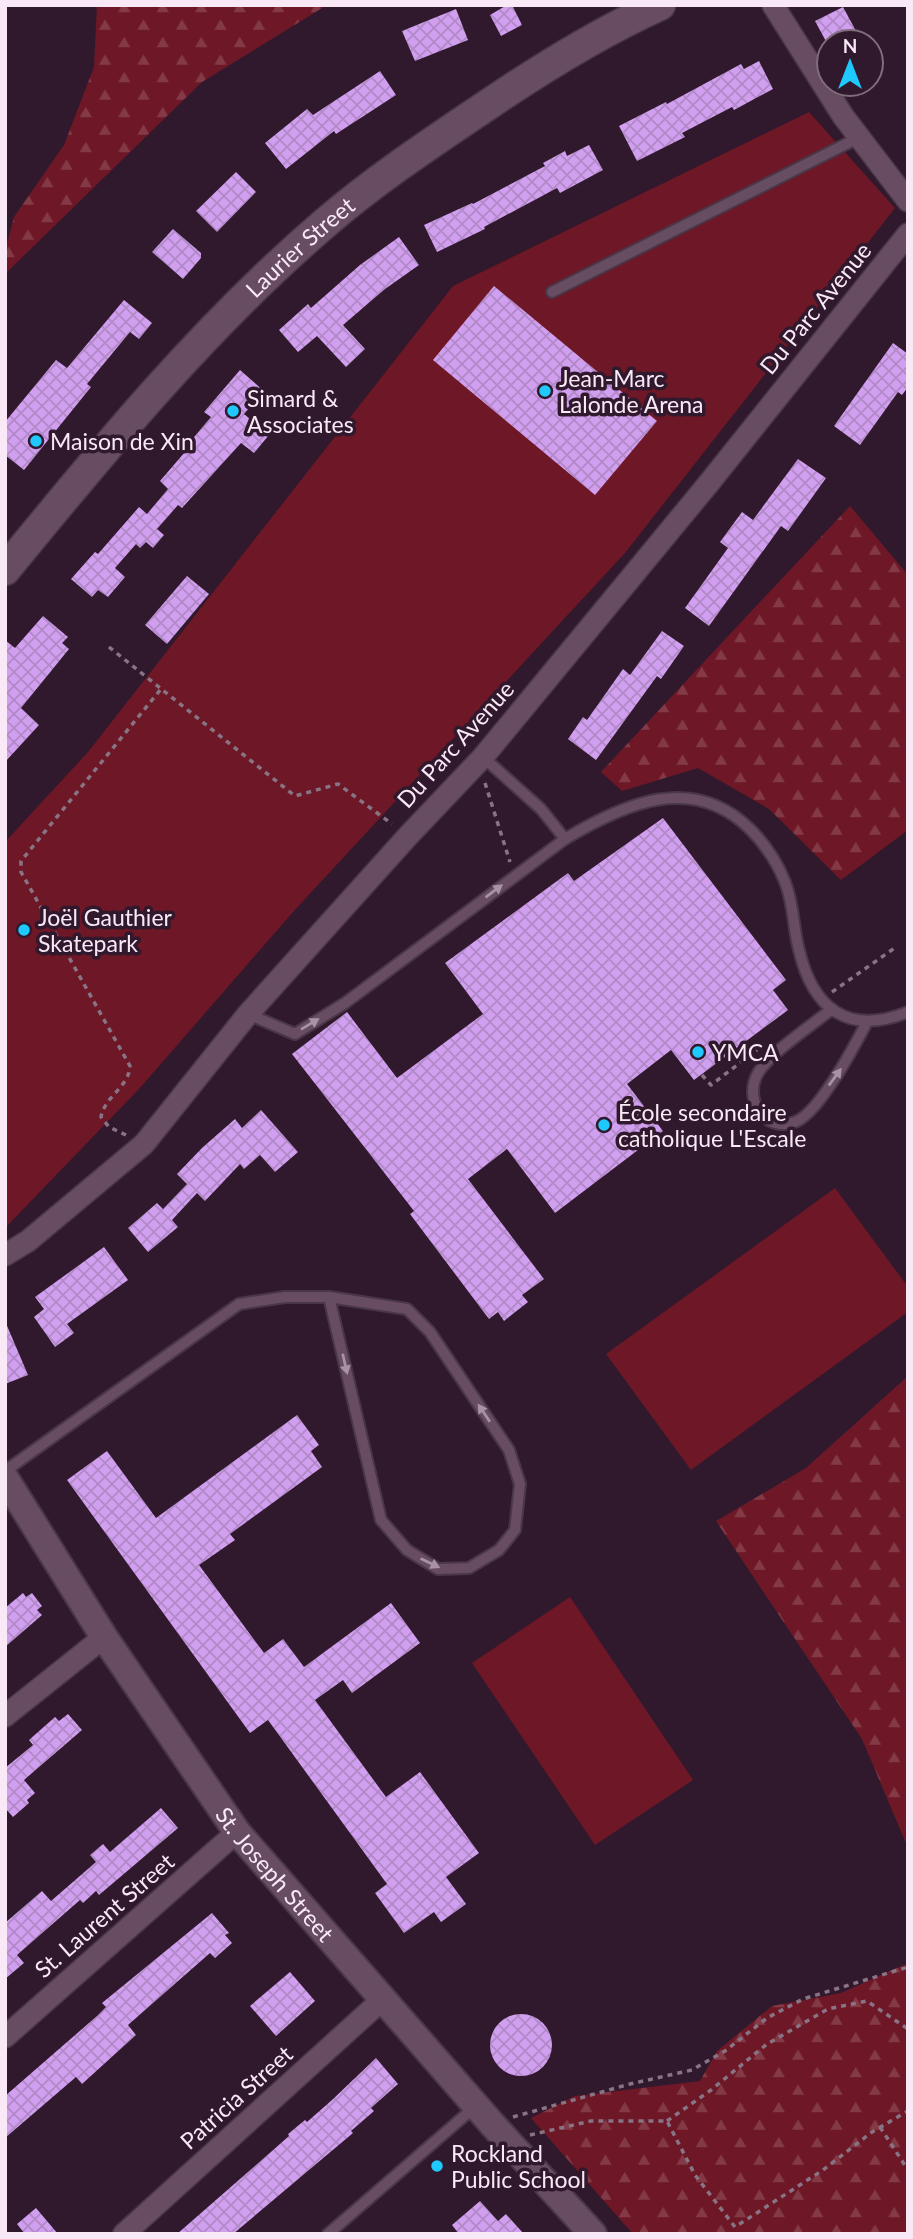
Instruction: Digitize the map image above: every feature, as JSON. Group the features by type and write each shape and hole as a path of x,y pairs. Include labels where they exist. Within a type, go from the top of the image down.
{"main road":[{"name":"Laurier Street","path":"5,570 108,444 225,318 324,223 428,145 531,76 589,41 660,5"}],"street":[{"path":"774,5 843,116 908,201"},
{"name":"Du Parc Avenue","path":"5,1255 28,1241 144,1143 248,1014 408,836 483,767 908,234"},
{"name":"St. Joseph Street","path":"5,1478 104,1637 237,1832 593,2234"},
{"path":"5,1716 104,1637"},
{"name":"St. Laurent Street","path":"5,2037 237,1832"},
{"name":"Patricia Street","path":"124,2234 383,1999"}],"lane":[{"path":"552,292 860,137"},
{"path":"483,767 541,809 565,839"},
{"path":"248,1014 295,1034 345,1003 565,839 592,823 629,807 666,798 701,799 733,813 765,844 786,883 798,948 806,973 816,993 832,1009 851,1020 867,1022 908,1012"},
{"path":"832,1009 766,1062 757,1075 753,1090 755,1106 762,1118 778,1124 796,1122 809,1110 844,1065 867,1022"},
{"path":"5,1471 239,1304 285,1297 329,1297 407,1309 430,1332 509,1450 520,1484 515,1530 499,1550 469,1568 438,1569 407,1550 381,1520 329,1297"},
{"path":"328,2234 477,2105"}],"path":[{"path":"109,648 295,796 338,784 408,836"},
{"path":"144,1143 109,1127 101,1117 103,1109 130,1077 130,1066 21,872 21,861 161,689"},
{"path":"483,767 515,876"},
{"path":"822,1000 896,947"},
{"path":"511,2117 629,2084 692,2070 726,2051 767,2018 803,1999 908,1967"},
{"path":"527,2136 591,2121 667,2121 711,2090 767,2044 828,2009 867,2001 908,2029"},
{"path":"734,2227 823,2170 880,2127 908,2111"},
{"path":"667,2121 695,2175 737,2234"},
{"path":"880,2127 908,2171"}],"green space":[{"path":"97,5 327,5 202,82 5,274 5,251 14,217 64,145 94,67"},
{"path":"809,112 895,208 625,553 293,912 139,1089 7,1226 5,842 88,752 453,286"},
{"path":"850,506 908,575 908,830 841,880 769,809 698,768 622,791 601,772"},
{"path":"835,1188 908,1287 908,1312 691,1470 606,1354"},
{"path":"908,1376 908,1848 862,1739 716,1521 806,1468"},
{"path":"570,1597 693,1780 595,1845 472,1663"},
{"path":"908,1963 908,2234 633,2234 531,2118 575,2096 700,2081 717,2051 772,2006 841,1993"}],"building":[{"path":"512,5 522,25 501,36 490,15"},
{"path":"843,7 854,28 819,28 815,21"},
{"path":"456,9 468,40 415,61 402,31"},
{"path":"759,61 773,89 682,133 685,137 637,161 619,126 666,102 667,104 741,64 744,69"},
{"path":"380,71 396,95 336,134 334,131 286,169 265,143 307,109 313,115"},
{"path":"589,145 603,170 560,193 557,188 484,227 485,229 437,252 424,225 473,204 545,166 543,163 565,151 567,156"},
{"path":"236,172 256,192 217,232 196,211"},
{"path":"173,229 201,253 201,258 183,279 152,252"},
{"path":"399,237 419,265 385,289 343,325 365,349 346,367 317,336 298,352 279,330 308,304 311,308 360,265"},
{"name":"Jean-Marc Lalonde Arena","path":"494,286 657,421 595,495 433,360"},
{"path":"124,300 152,323 139,339 130,332 87,384 91,387 24,470 5,455 5,422 56,360 67,368"},
{"path":"893,343 908,354 908,387 902,395 898,392 860,445 834,426"},
{"path":"240,370 264,391 244,414 269,435 254,453 241,443 182,508 178,505 157,529 164,535 153,548 146,542 140,548 136,544 115,568 125,577 108,597 98,590 92,597 71,579 95,552 98,554 139,507 147,514 168,489 160,481 211,417 204,412"},
{"path":"798,459 826,478 788,531 781,526 709,626 685,608 728,548 720,542 742,512 753,520"},
{"path":"187,576 209,594 167,644 145,625"},
{"path":"43,616 68,637 62,643 69,649 21,708 39,725 5,762 5,640 15,648"},
{"path":"662,631 684,646 661,679 657,676 596,760 568,739 583,717 587,720 623,669 630,675"},
{"path":"663,818 786,980 773,990 788,1010 694,1080 671,1050 627,1084 663,1131 555,1213 507,1149 468,1179 544,1279 522,1295 528,1302 504,1321 498,1312 489,1319 410,1214 414,1211 292,1054 347,1012 397,1078 483,1014 445,963 568,873 574,881"},
{"path":"261,1110 298,1152 275,1172 260,1155 244,1169 240,1164 205,1201 197,1193 172,1220 178,1227 148,1252 128,1228 157,1203 163,1209 187,1184 177,1174 202,1148 235,1119 242,1128"},
{"path":"104,1247 128,1280 67,1324 74,1333 55,1347 34,1317 44,1309 35,1297"},
{"path":"5,1321 28,1375 5,1384"},
{"path":"297,1415 319,1445 311,1451 322,1467 230,1534 235,1540 199,1565 264,1653 283,1639 304,1667 391,1603 420,1643 352,1693 343,1680 315,1700 386,1797 420,1772 479,1853 446,1877 466,1904 441,1922 434,1912 404,1933 375,1893 387,1884 268,1720 250,1733 67,1480 107,1451 156,1518"},
{"path":"23,1593 26,1597 32,1593 42,1606 37,1610 42,1615 5,1647 5,1608"},
{"path":"68,1714 82,1730 24,1780 35,1793 27,1800 29,1803 13,1817 5,1808 5,1768 33,1745 29,1740 55,1717 59,1721"},
{"path":"161,1808 178,1828 99,1895 96,1891 83,1903 80,1900 17,1955 24,1963 5,1979 5,1923 42,1891 51,1901 96,1862 90,1855 103,1844 110,1852"},
{"path":"212,1913 229,1933 225,1935 232,1943 215,1958 210,1953 128,2025 136,2035 82,2084 76,2077 5,2138 5,2096 97,2016 106,2007 102,2003"},
{"path":"290,1972 315,2001 276,2036 250,2006"},
{"path":"515,2014 527,2014 543,2023 550,2033 550,2057 543,2067 527,2076 515,2076 504,2071 495,2062 490,2051 490,2039 495,2028 504,2019"},
{"path":"376,2058 398,2084 371,2108 374,2111 351,2131 353,2133 233,2234 177,2234 289,2136 288,2134 305,2120 307,2122 332,2100"},
{"path":"480,2201 498,2221 506,2214 524,2234 459,2234 452,2225"},
{"path":"36,2208 58,2234 25,2234 17,2224"}],"place":[{"name":"Jean-Marc Lalonde Arena","path":"545,391"},
{"name":"Simard & Associates","path":"233,411"},
{"name":"Maison de Xin","path":"36,441"},
{"name":"Joël Gauthier Skatepark","path":"24,930"},
{"name":"YMCA","path":"698,1052"},
{"name":"École secondaire catholique L'Escale","path":"604,1125"},
{"name":"Rockland Public School","path":"437,2166"}]}
